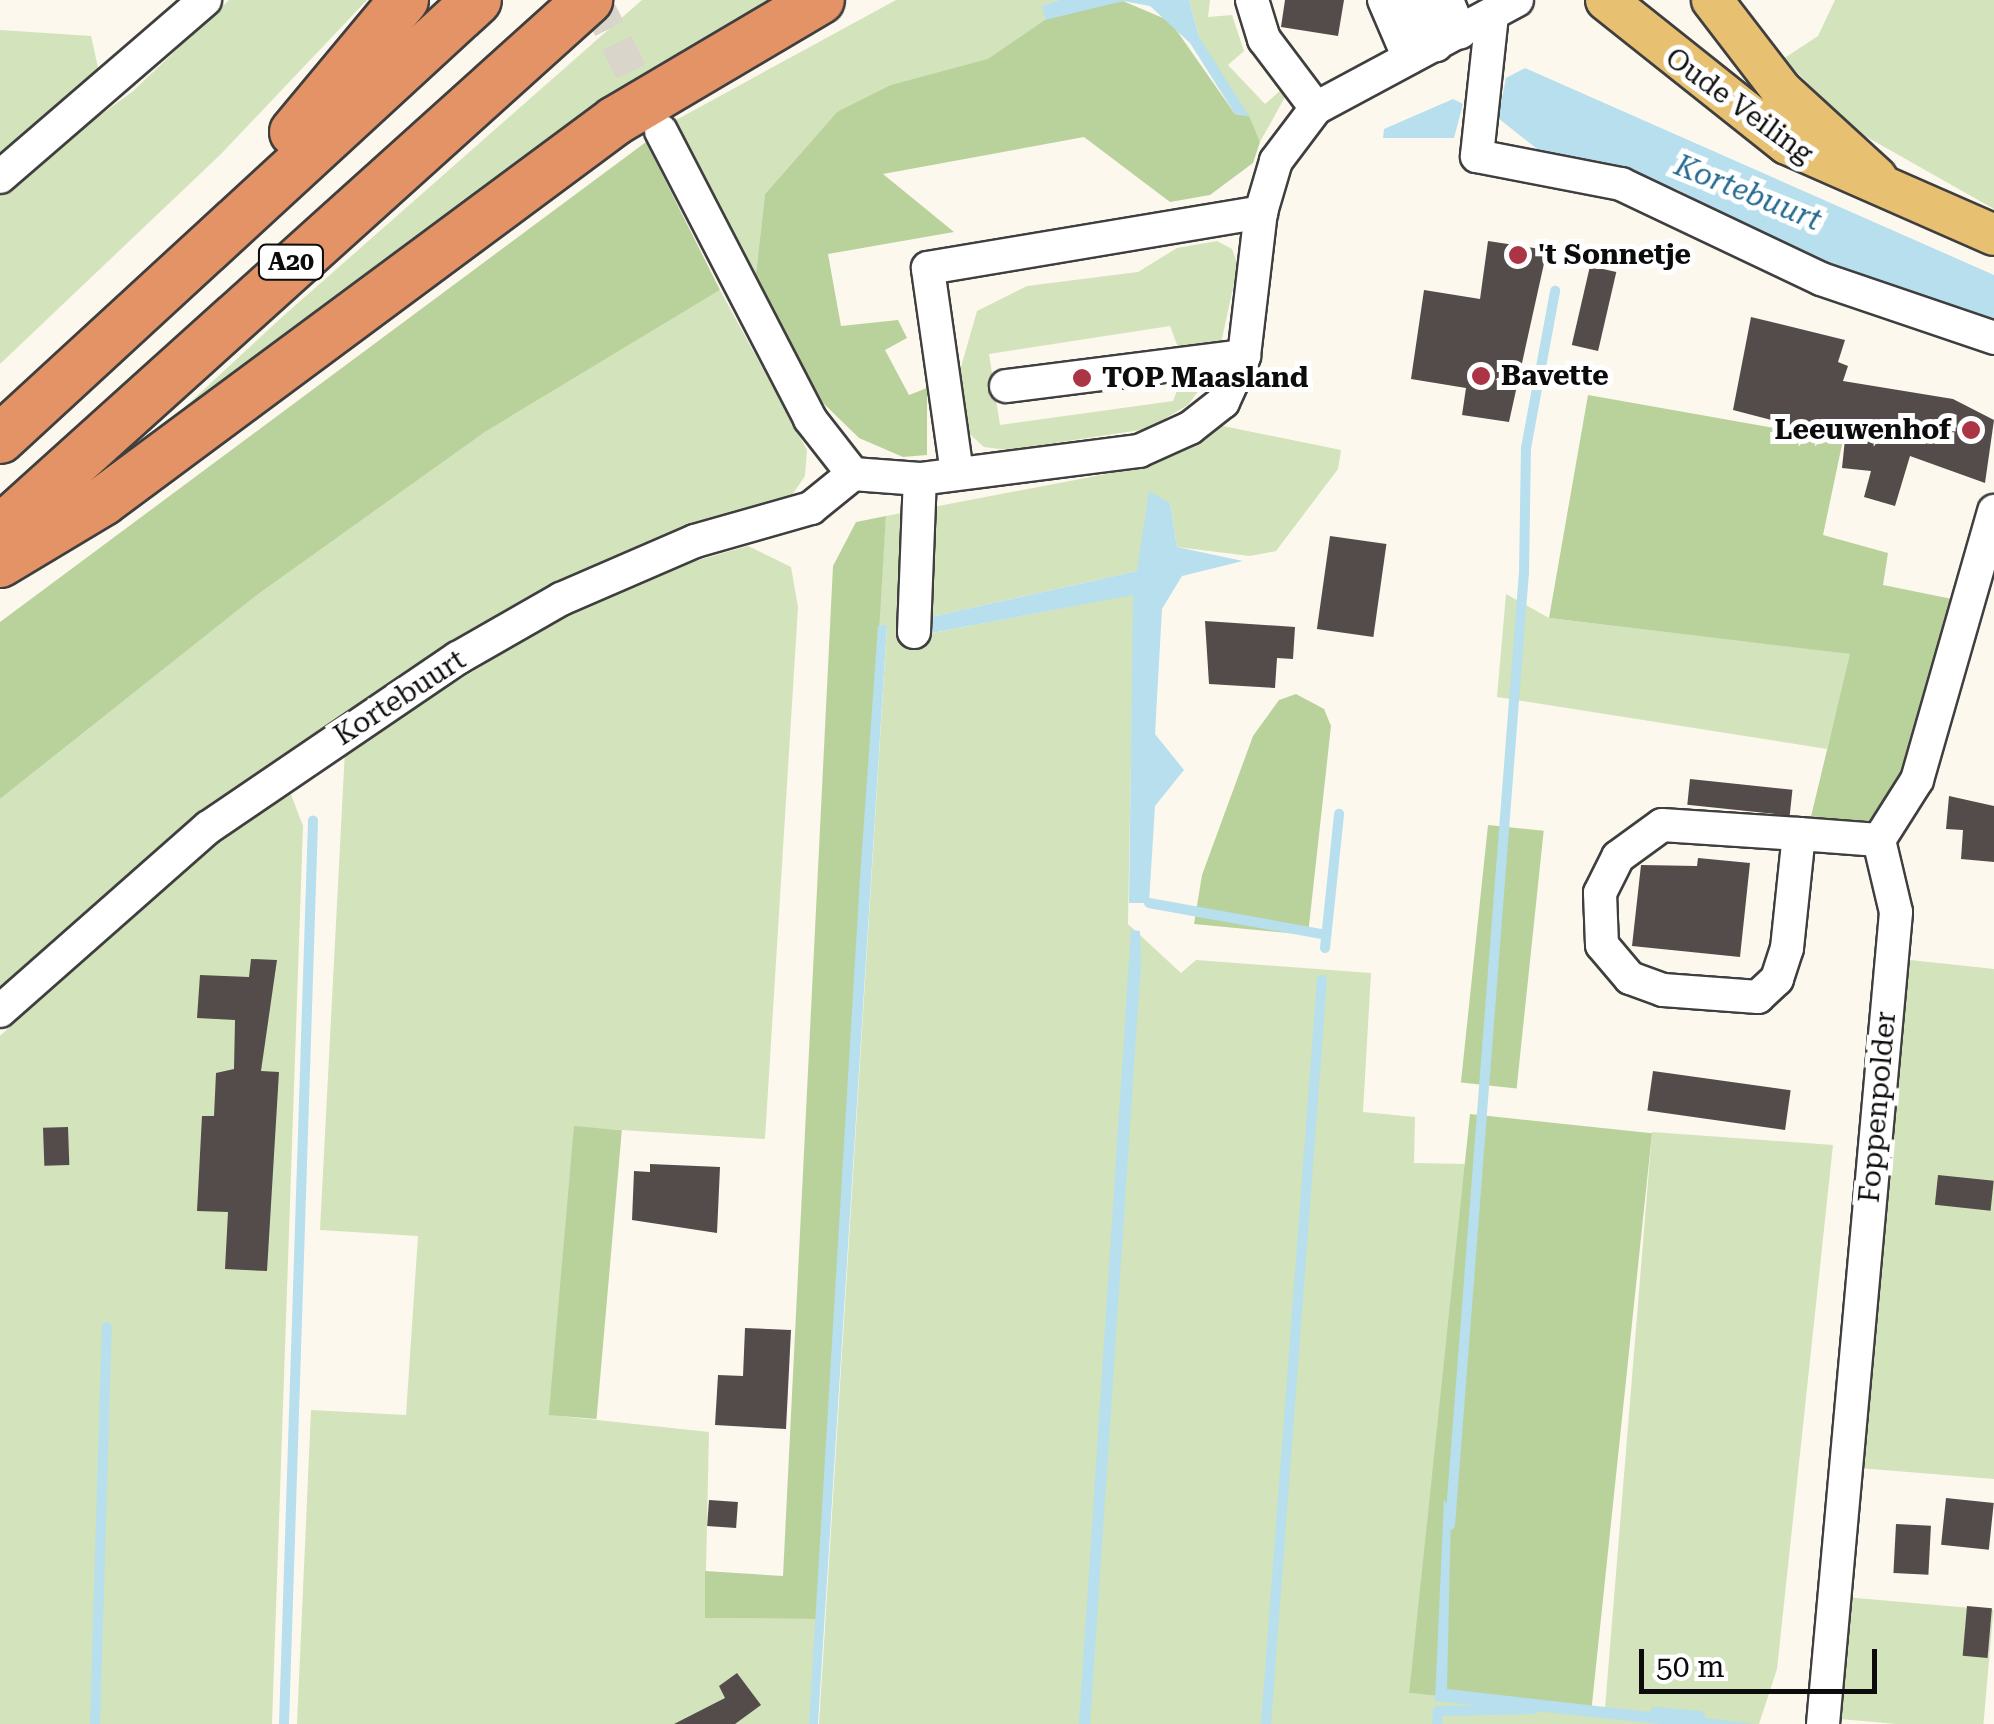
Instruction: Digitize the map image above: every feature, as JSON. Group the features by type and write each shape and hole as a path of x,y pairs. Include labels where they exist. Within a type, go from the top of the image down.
{"highway":[{"name":"A20","path":"204,243 404,0"},
{"name":"A20","path":"0,438 204,243 477,0"},
{"name":"A20","path":"0,530 588,0"},
{"name":"A20","path":"0,563 103,501 615,121 820,0"}],"main road":[{"name":"Oude Veiling","path":"1606,0 1787,144 1994,236"},
{"name":"Oude Veiling","path":"1712,0 1780,90 1887,188"}],"street":[{"path":"0,176 205,0"},
{"path":"1252,0 1264,38 1316,108"},
{"path":"1384,0 1435,45"},
{"path":"1415,0 1435,45"},
{"path":"1435,45 1447,0"},
{"path":"662,131 810,419 853,474 920,479 1139,451 1223,402 1244,356 1262,212 1276,161 1316,108 1505,8"},
{"path":"1505,8 1476,156 1621,184 1821,279 1994,338"},
{"path":"957,473 928,268 1262,212"},
{"path":"1006,386 1244,356"},
{"name":"Kortebuurt","path":"0,1011 210,827 458,658 625,570 811,508 853,474"},
{"path":"914,632 920,479"},
{"path":"1799,834 1787,948 1777,979 1758,997 1663,990 1630,978 1602,945 1600,893 1618,857 1662,824 1799,834 1880,840 1917,780 1994,511"},
{"name":"Foppenpolder","path":"1824,1724 1896,912 1880,840"}],"green space":[{"path":"229,0 367,0 221,154 0,364 0,188 132,92"},
{"path":"642,0 776,0 145,444 281,318"},
{"path":"896,0 1059,0 1043,6 1045,20 989,59 837,112 765,194 755,282 676,120"},
{"path":"1189,0 1210,0 1208,17 1232,15 1244,51 1228,65 1265,104 1281,90 1285,97 1260,142 1199,37"},
{"path":"1835,0 1994,0 1994,209 1858,132 1783,59 1818,36"},
{"path":"1123,1 1170,21 1235,114 1249,116 1260,142 1253,163 1210,195 1170,202 1084,137 883,174 954,232 828,254 841,326 898,320 907,338 885,350 909,395 927,388 927,455 903,457 859,438 823,403 755,282 765,194 837,112 891,85 988,59 1049,17"},
{"path":"0,30 91,36 99,72 0,153"},
{"path":"646,142 720,290 485,432 257,595 0,799 0,622"},
{"path":"1217,241 1232,249 1238,265 1221,343 1179,350 1170,326 989,354 1000,425 1173,401 1181,380 1207,379 1188,405 1147,429 1008,450 984,447 963,428 959,374 977,311 1027,286 1138,272 1177,248"},
{"path":"720,290 807,450 805,476 790,498 542,596 0,998 0,799 257,595 485,432"},
{"path":"1588,395 1843,440 1823,535 1888,553 1883,585 1962,601 1907,791 1888,812 1864,824 1809,825 1850,654 1549,618"},
{"path":"1223,426 1341,450 1338,469 1276,551 1250,556 1177,547 1170,503 1137,571 930,617 933,633 1134,594 1128,924 1181,973 1196,960 1371,973 1363,1112 1415,1117 1414,1163 1467,1164 1430,1694 1605,1708 1652,1132 1833,1145 1777,1669 1759,1724 819,1724 887,626 878,626 886,516 1143,467"},
{"path":"886,516 819,1619 705,1618 705,1571 783,1576 833,566 856,522"},
{"path":"748,546 791,567 798,607 765,1139 574,1127 560,1416 709,1432 705,1618 819,1619 809,1724 297,1724 311,1410 406,1415 418,1236 320,1230 345,750 545,627 674,567"},
{"path":"1506,594 1549,618 1851,654 1827,749 1497,697"},
{"path":"1296,694 1324,709 1331,726 1308,935 1194,924 1202,875 1253,736 1279,700"},
{"path":"287,784 303,826 272,1724 0,1724 0,1036 160,887"},
{"path":"1488,825 1544,831 1517,1088 1461,1083"},
{"path":"1910,960 1994,969 1994,1479 1859,1468"},
{"path":"1470,1114 1652,1133 1591,1712 1409,1693"},
{"path":"574,1126 622,1130 597,1419 549,1415"},
{"path":"1845,1597 1993,1610 1983,1724 1897,1724 1834,1719"}],"water":[{"path":"1059,0 1189,0 1199,37 1249,116 1235,114 1190,43 1150,6 1123,1 1045,20 1042,6"},
{"path":"1525,68 1994,275 1994,318 1883,290 1780,246 1677,189 1541,152 1498,118 1506,78"},
{"path":"1453,99 1463,104 1454,138 1383,138 1384,129"},
{"path":"1149,491 1170,503 1177,547 1243,561 1182,576 1162,609 1155,734 1184,770 1155,806 1149,903 1129,903 1133,595 932,633 930,617 1137,571"},
{"path":"887,625 818,1724 809,1724 860,878 878,626"},
{"path":"1131,930 1140,931 1141,962 1090,1724 1079,1724"},
{"path":"1444,1499 1451,1512 1447,1689 1756,1724 1661,1724 1435,1701"}],"building":[{"path":"1285,0 1344,0 1338,36 1281,27"},
{"path":"1488,241 1547,250 1509,422 1462,415 1466,388 1411,379 1424,290 1480,299"},
{"path":"1590,266 1616,272 1598,351 1572,345"},
{"path":"1751,317 1845,340 1838,362 1848,366 1843,381 1953,399 1994,420 1985,483 1910,456 1895,506 1864,497 1871,471 1842,468 1845,439 1733,410"},
{"path":"1330,536 1386,544 1373,637 1317,629"},
{"path":"1205,621 1295,627 1293,659 1277,658 1275,688 1209,684"},
{"path":"1690,779 1792,790 1790,816 1687,805"},
{"path":"1949,796 1994,806 1994,862 1961,859 1963,830 1946,829"},
{"path":"1698,858 1750,863 1740,957 1632,946 1641,865 1697,866"},
{"path":"251,959 277,960 261,1071 279,1072 267,1271 225,1269 228,1212 197,1211 202,1116 214,1116 216,1073 234,1069 235,1020 197,1018 200,975 249,977"},
{"path":"1653,1071 1791,1090 1785,1130 1647,1111"},
{"path":"68,1127 69,1165 44,1166 43,1128"},
{"path":"650,1164 720,1167 717,1233 632,1220 634,1171 650,1172"},
{"path":"1938,1175 1994,1181 1991,1211 1935,1205"},
{"path":"745,1328 791,1330 786,1429 715,1425 718,1375 743,1376"},
{"path":"1946,1498 1994,1503 1989,1550 1941,1545"},
{"path":"709,1500 738,1502 736,1528 707,1526"},
{"path":"1896,1524 1931,1526 1928,1575 1893,1573"},
{"path":"1967,1606 1992,1608 1988,1658 1963,1656"},
{"path":"737,1673 761,1705 735,1724 674,1724 725,1698 719,1686"}],"waterway":[{"path":"1450,1525 1524,573 1526,448 1555,291"},
{"path":"1325,948 1339,814"},
{"path":"284,1724 313,820"},
{"path":"1149,903 1326,935"},
{"path":"1266,1724 1322,980"},
{"path":"95,1724 107,1327"},
{"path":"1437,1724 1438,1711 1533,1709"},
{"path":"1655,1712 1700,1716 1699,1724"}],"tunnel":[{"path":"595,0 656,121"}],"place":[{"name":"'t Sonnetje","path":"1518,255"},
{"name":"Bavette","path":"1481,376"},
{"name":"TOP Maasland","path":"1082,378"},
{"name":"Leeuwenhof","path":"1971,430"}]}
